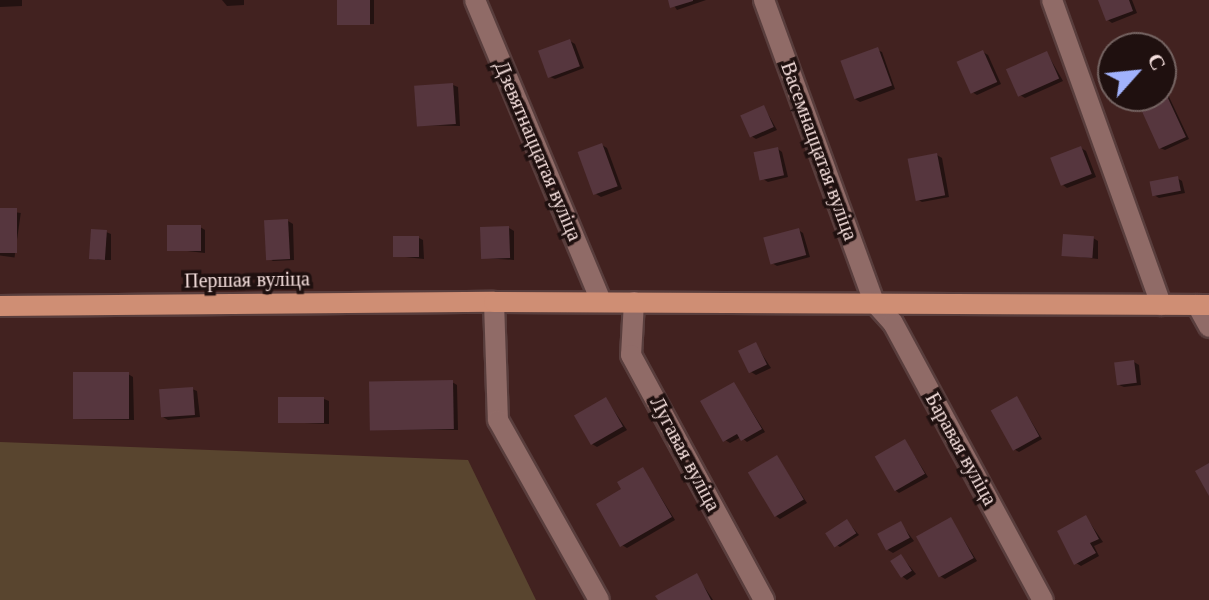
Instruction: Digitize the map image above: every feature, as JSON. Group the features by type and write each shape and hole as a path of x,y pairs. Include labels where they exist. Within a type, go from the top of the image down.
{"main road":[{"name":"Першая вуліца","path":"0,306 601,301 1203,305"}],"street":[{"name":"Дзевятнаццатая вуліца","path":"475,0 601,301"},
{"name":"Васемнаццатая вуліца","path":"764,0 874,302"},
{"path":"1052,0 1161,305"},
{"path":"494,302 498,420 599,600"},
{"name":"Лугавая вуліца","path":"634,302 631,355 764,600"},
{"name":"Баравая вуліца","path":"874,302 893,323 1043,600"},
{"path":"1203,305 1209,327"}],"shaded area":[{"path":"0,442 468,460 536,600 0,600"}],"building":[{"path":"337,0 370,0 370,25 337,25"},
{"path":"668,0 693,0 693,1 670,8"},
{"path":"1098,0 1129,0 1133,11 1106,21"},
{"path":"570,39 580,66 548,78 538,51"},
{"path":"878,47 892,86 854,99 840,61"},
{"path":"983,50 997,82 971,94 957,62"},
{"path":"1047,51 1059,78 1018,97 1006,69"},
{"path":"453,83 456,124 417,127 414,86"},
{"path":"764,105 774,127 750,138 740,116"},
{"path":"1142,112 1174,112 1186,137 1159,149"},
{"path":"602,143 618,186 593,195 578,152"},
{"path":"1081,146 1092,174 1061,186 1050,158"},
{"path":"778,147 784,175 760,181 754,152"},
{"path":"937,153 945,195 916,201 908,159"},
{"path":"1178,176 1181,191 1152,196 1150,182"},
{"path":"0,208 17,208 17,253 0,253"},
{"path":"288,219 290,259 266,260 264,220"},
{"path":"167,225 201,225 201,251 167,251"},
{"path":"509,226 510,258 481,259 480,227"},
{"path":"799,228 806,255 771,265 763,238"},
{"path":"91,229 107,230 105,260 89,259"},
{"path":"1063,234 1094,236 1092,258 1061,256"},
{"path":"393,236 419,236 419,257 393,257"},
{"path":"756,342 767,364 749,373 738,351"},
{"path":"1134,360 1137,383 1117,385 1114,362"},
{"path":"73,372 129,372 129,419 73,419"},
{"path":"453,380 454,429 370,430 369,381"},
{"path":"734,382 762,429 741,441 737,434 723,442 700,401"},
{"path":"193,387 195,415 161,417 159,389"},
{"path":"1017,396 1039,436 1013,451 991,411"},
{"path":"278,397 324,397 324,423 278,423"},
{"path":"606,397 623,426 591,445 574,416"},
{"path":"905,439 925,474 895,491 875,456"},
{"path":"777,455 804,500 775,517 748,473"},
{"path":"1209,463 1209,496 1195,471"},
{"path":"643,467 672,517 620,547 596,504 621,489 617,482"},
{"path":"1086,515 1099,539 1090,543 1096,553 1074,565 1057,531"},
{"path":"951,517 974,558 939,577 916,536"},
{"path":"847,519 856,533 834,547 825,533"},
{"path":"901,521 910,538 886,550 877,534"},
{"path":"901,554 912,571 901,578 890,561"},
{"path":"697,573 711,600 658,600 655,596"}]}
